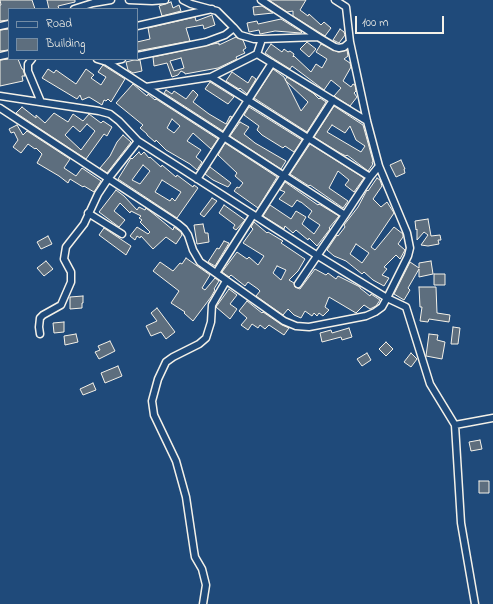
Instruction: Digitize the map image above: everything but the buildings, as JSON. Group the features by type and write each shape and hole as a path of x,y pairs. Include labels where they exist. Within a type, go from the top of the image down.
{"street":[{"path":"78,8 106,0"},
{"path":"129,0 165,0"},
{"path":"183,0 190,4 212,9 221,14 240,35 254,39 318,37"},
{"path":"261,0 335,47 344,47 350,42"},
{"path":"335,0 346,7"},
{"path":"0,108 184,228 196,257 200,262 284,321 296,326 309,328 366,316 382,307 408,256 410,248 407,233 379,166 367,121 350,42 346,7 347,0"},
{"path":"138,26 212,9"},
{"path":"138,56 206,42 225,35 234,28"},
{"path":"146,87 211,77 257,54 262,39"},
{"path":"257,54 367,121"},
{"path":"31,60 28,64 28,71 41,102"},
{"path":"100,60 107,62 345,215"},
{"path":"107,62 117,60"},
{"path":"197,179 272,63"},
{"path":"211,77 370,177"},
{"path":"0,96 99,110 110,114 119,121 138,141 318,256 387,298 406,307 430,384 455,425 461,523 476,604"},
{"path":"216,274 284,176 333,100"},
{"path":"40,334 40,318 43,314 61,305 71,282 71,272 64,259 66,247 84,224 88,213 108,179 138,141"},
{"path":"298,284 379,166"},
{"path":"88,213 122,234"},
{"path":"204,604 206,585 205,578 194,551 184,489 176,461 154,415 152,401 158,379 166,362 172,357 199,344 206,338 212,322 212,305 226,280"},
{"path":"455,425 493,418"}]}
